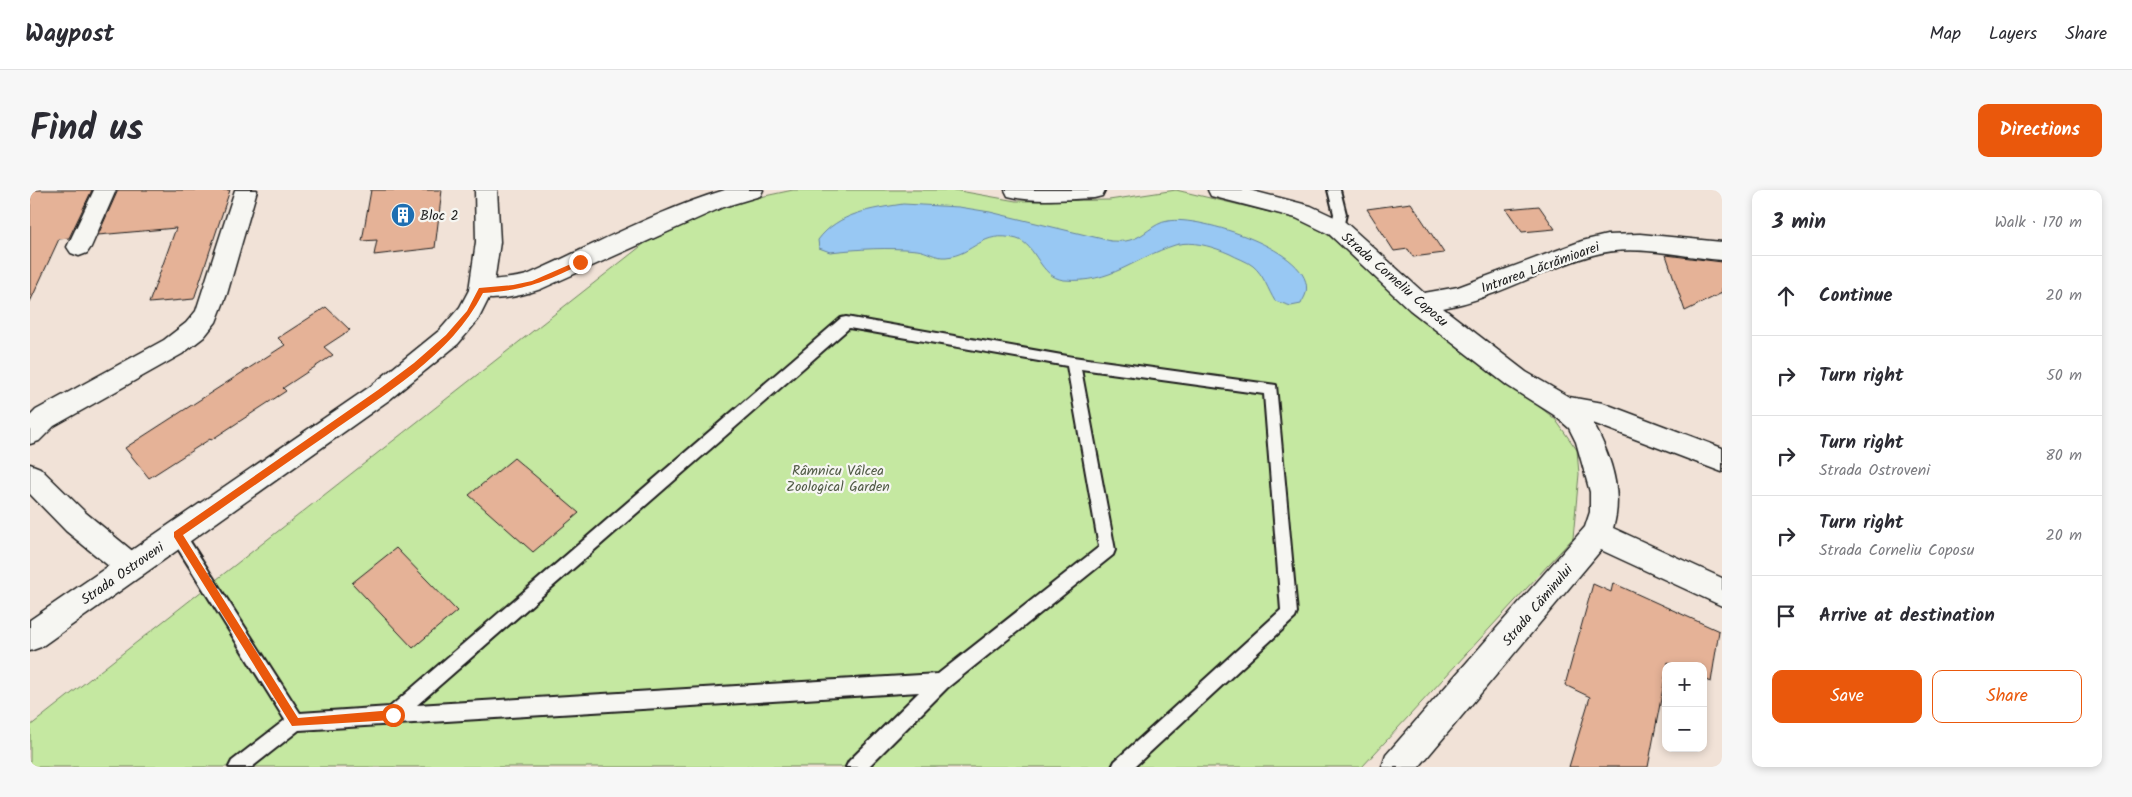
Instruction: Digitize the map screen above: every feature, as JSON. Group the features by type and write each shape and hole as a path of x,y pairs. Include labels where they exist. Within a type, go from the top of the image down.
{"street":[{"path":"79,247 105,190"},
{"path":"30,434 45,418 173,347 195,330 207,314 215,294 246,190"},
{"name":"Strada Ostroveni","path":"30,637 380,393 449,337 469,313 481,290 488,242 486,190"},
{"path":"481,290 513,288 533,283 623,241 716,201 752,190"},
{"path":"1016,190 1044,192 1094,190"},
{"name":"Strada Corneliu Coposu","path":"1218,190 1303,212 1337,228 1419,303 1517,378 1571,413"},
{"name":"Intrarea Lăcrămioarei","path":"1419,303 1460,296 1590,247 1605,244 1642,242 1722,251"},
{"path":"1571,413 1603,414 1722,460"},
{"name":"Strada Căminului","path":"1398,767 1597,534 1604,512 1604,492 1589,441 1571,413"},
{"path":"30,476 76,522 131,567"},
{"path":"1597,534 1722,592"}],"lane":[{"path":"1334,190 1340,214 1337,228"},
{"path":"393,715 846,322 1073,362 1271,389 1289,613 1121,767"},
{"path":"855,767 941,682 1108,550 1073,362"},
{"path":"177,534 296,722"},
{"path":"238,767 296,722 941,682"}],"green space":[{"name":"Râmnicu Vâlcea Zoological Garden","path":"793,190 954,190 1016,201 1109,200 1176,190 1312,222 1468,351 1555,419 1577,450 1579,474 1573,538 1362,767 30,767 30,726 645,243 732,203"}],"water":[{"path":"903,204 959,207 990,212 1111,241 1126,241 1135,238 1158,224 1168,221 1204,224 1252,239 1275,250 1293,263 1304,278 1306,293 1301,304 1291,306 1275,301 1266,283 1251,264 1224,251 1189,243 1160,250 1109,274 1081,280 1056,278 1043,267 1024,242 1005,237 995,237 986,240 964,252 946,257 906,249 830,252 819,248 818,240 826,231 845,218 867,210"}],"building":[{"path":"30,190 92,190 69,238 59,239 30,302"},
{"path":"118,190 230,190 194,299 149,303 176,228 98,235"},
{"name":"Bloc 2","path":"371,190 442,190 435,248 374,255 377,240 362,241"},
{"path":"1411,203 1444,253 1413,257 1408,249 1394,251 1367,209"},
{"path":"1539,206 1555,229 1522,232 1506,209"},
{"path":"1666,255 1722,262 1722,293 1685,311"},
{"path":"326,307 350,330 324,347 333,355 283,388 286,391 149,478 125,448 285,345 278,338"},
{"path":"514,458 579,513 533,552 469,495"},
{"path":"396,548 457,611 413,648 352,583"},
{"path":"1613,583 1719,631 1711,682 1707,680 1707,662 1662,662 1662,694 1648,767 1569,767 1590,697 1565,685 1593,584 1611,592"}],"place":[{"name":"Bloc 2","path":"403,215"}],"route":[{"path":"393,715 296,722 177,534 380,393 416,365 449,337 469,313 481,290 513,288 533,283 551,277 580,262"}]}
